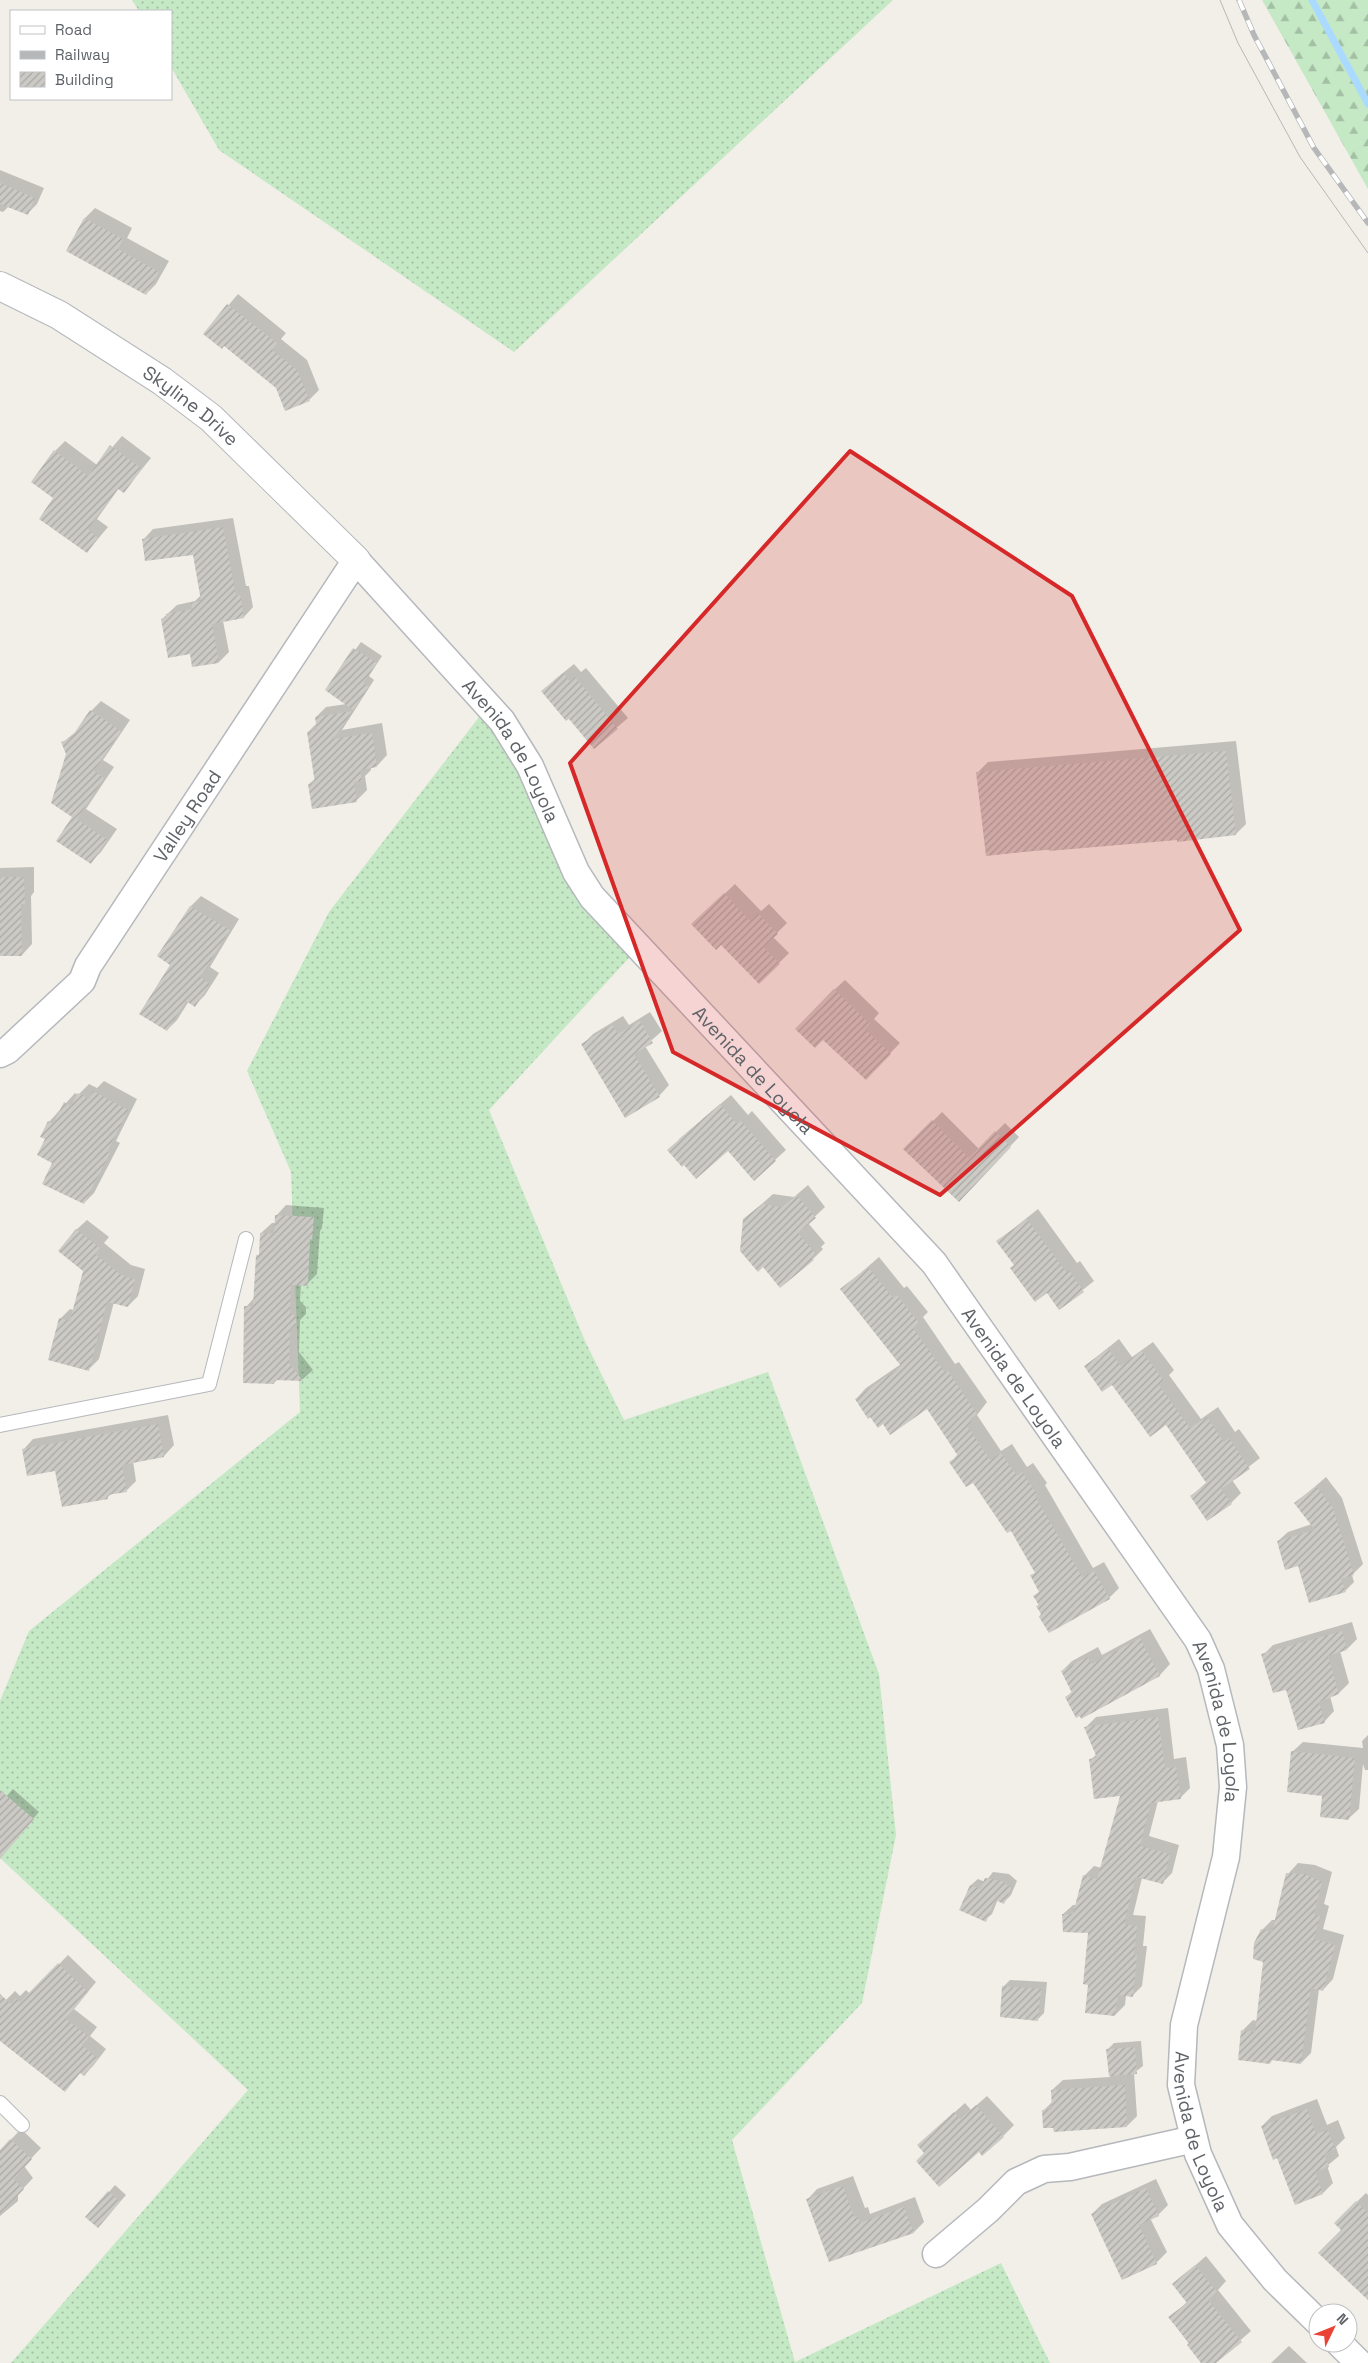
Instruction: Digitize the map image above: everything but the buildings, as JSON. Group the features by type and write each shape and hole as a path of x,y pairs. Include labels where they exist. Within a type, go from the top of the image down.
{"street":[{"name":"Skyline Drive","path":"0,286 74,325 162,381 212,418 356,560"},
{"name":"Valley Road","path":"0,1054 8,1050 82,981 88,966 356,560"},
{"name":"Avenida de Loyola","path":"356,560 502,721 530,766 576,872 592,897 934,1262 1198,1640 1211,1669 1230,1746 1233,1787 1226,1857 1184,2025 1181,2084 1198,2154 1230,2225 1276,2280 1308,2312"},
{"path":"936,2254 988,2210 1016,2182 1044,2169 1070,2167 1194,2139"},
{"path":"1349,2353 1359,2363"}],"lane":[{"path":"0,1425 209,1384 246,1239"},
{"path":"0,2103 22,2125"}],"highlighted area":[{"path":"850,451 1072,596 1240,930 940,1195 673,1052 570,763"}],"green space":[{"path":"132,0 893,0 514,352 219,150 172,69 172,10 138,10"},
{"path":"1262,0 1368,0 1368,189"},
{"path":"496,695 576,872 639,947 489,1110 585,1341 624,1420 768,1372 879,1674 896,1835 862,2003 732,2140 795,2362 1001,2263 1050,2363 11,2363 248,2090 0,1858 0,1701 29,1631 300,1412 291,1172 247,1071 329,912"}],"waterway":[{"path":"1312,0 1368,104"}],"tram line":[{"path":"1220,0 1238,43 1300,157 1368,253"}],"railway":[{"path":"1239,0 1254,35 1314,148 1368,223"}]}
